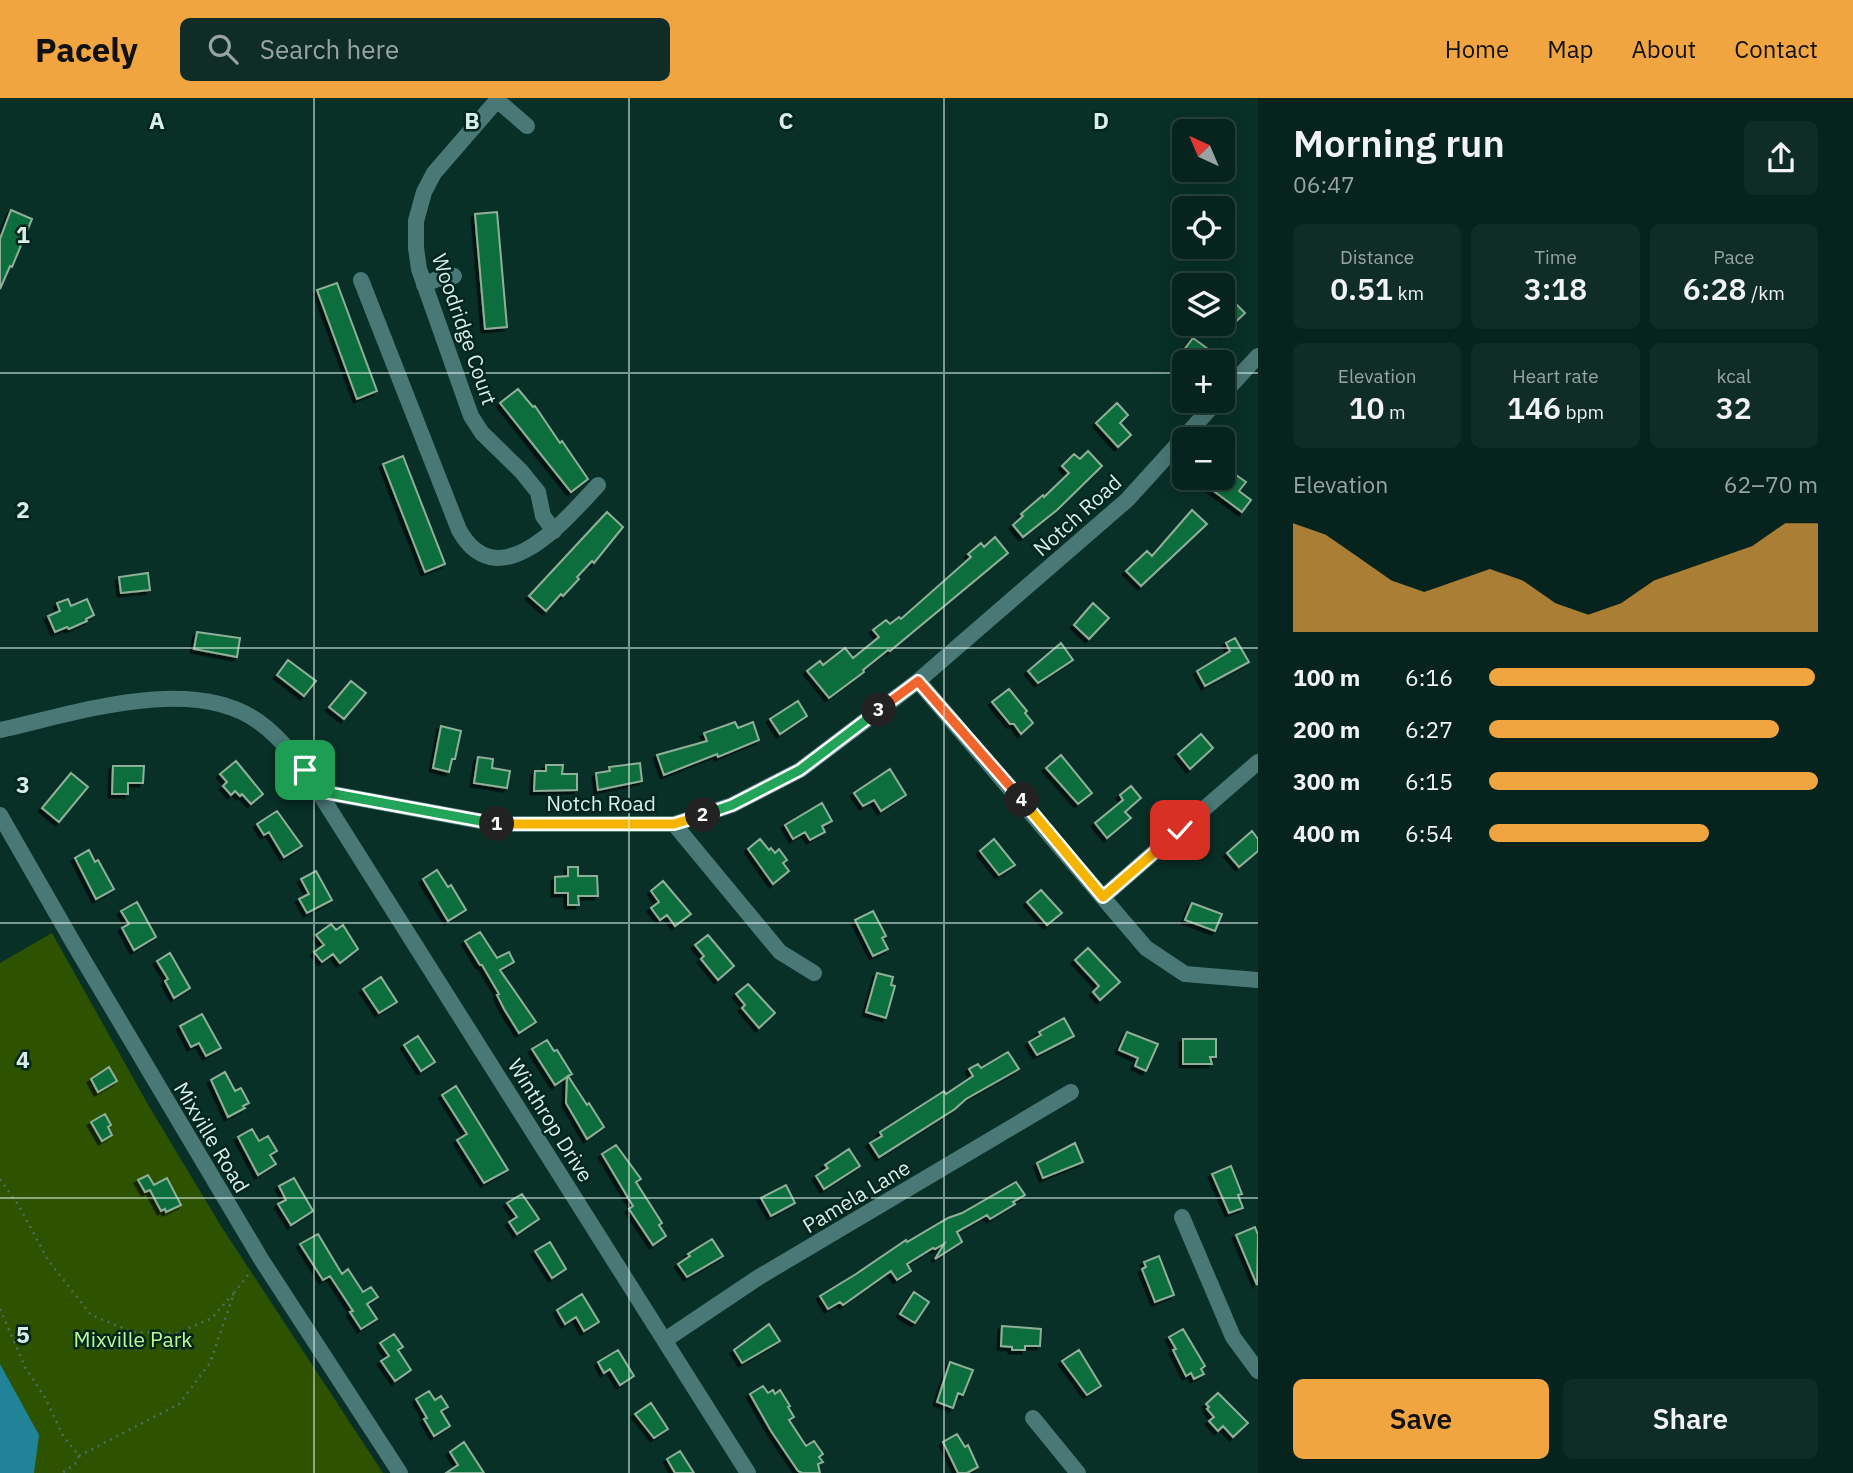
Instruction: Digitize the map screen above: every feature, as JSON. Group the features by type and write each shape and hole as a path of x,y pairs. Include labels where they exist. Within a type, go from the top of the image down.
{"street":[{"path":"498,99 527,126"},
{"name":"Woodridge Court","path":"498,99 448,155 424,192 419,207 416,235 417,259 471,416 482,433 521,471 538,492 543,516 554,531"},
{"path":"424,285 454,276"},
{"path":"360,280 464,538 474,547 487,554 510,556 523,553 554,531 598,485"},
{"path":"1235,381 1258,356"},
{"name":"Notch Road","path":"318,791 496,824 674,824 732,805 800,770 918,681 1127,500 1206,413"},
{"path":"918,681 1146,948 1185,974 1258,980"},
{"path":"0,730 97,706 167,699 222,704 258,722 286,746 318,791"},
{"path":"1103,897 1258,762"},
{"name":"Winthrop Drive","path":"318,791 748,1473"},
{"name":"Mixville Road","path":"0,815 261,1259 400,1473"},
{"path":"674,824 780,952 814,974"},
{"name":"Pamela Lane","path":"665,1340 759,1277 1071,1092"},
{"path":"1182,1217 1233,1337 1258,1371"},
{"path":"1033,1418 1078,1473"}],"path":[{"path":"0,1178 19,1206 48,1260 91,1315 133,1332 177,1333 212,1318 261,1259"},
{"path":"62,1473 75,1465 79,1457 179,1404 210,1363 234,1293"},
{"path":"0,1309 25,1367 46,1399 62,1436 79,1457"}],"green space":[{"name":"Mixville Park","path":"52,933 150,1108 221,1226 383,1473 0,1473 0,963"}],"water":[{"path":"0,1364 39,1435 34,1473 0,1473"}],"building":[{"path":"11,210 32,219 0,289 0,239"},
{"path":"497,212 507,327 485,329 475,214"},
{"path":"337,283 377,391 357,399 317,290"},
{"path":"1235,303 1245,313 1235,323"},
{"path":"1193,338 1208,349 1207,350 1184,350"},
{"path":"518,389 533,407 535,406 588,479 571,492 500,403"},
{"path":"1117,403 1128,415 1120,423 1131,435 1118,447 1096,423"},
{"path":"1088,451 1102,466 1057,510 1023,537 1013,525 1023,516 1021,514 1069,473 1062,466 1074,454 1080,459"},
{"path":"403,456 445,564 425,572 383,464"},
{"path":"1235,474 1246,482 1239,491 1251,500 1242,512 1212,490 1235,490"},
{"path":"1192,510 1207,524 1141,586 1126,571 1147,551 1152,556"},
{"path":"607,512 623,527 594,563 592,561 577,577 579,579 546,611 529,596"},
{"path":"995,537 1008,553 829,698 807,671 820,661 823,665 845,648 853,658 879,637 873,630 886,620 890,624 899,617 901,619 971,557 968,554 981,543 984,547"},
{"path":"148,573 150,590 121,593 119,577"},
{"path":"68,599 71,606 87,599 94,615 69,629 67,627 55,632 48,616 60,611 57,603"},
{"path":"1093,603 1109,618 1089,639 1074,625"},
{"path":"197,632 240,638 237,657 194,649"},
{"path":"1235,638 1249,662 1205,686 1197,671 1230,651 1226,643"},
{"path":"1061,643 1073,660 1038,683 1028,671"},
{"path":"288,660 316,681 304,696 277,675"},
{"path":"351,681 366,693 344,719 329,707"},
{"path":"1009,689 1033,723 1021,734 992,702"},
{"path":"798,701 807,716 780,734 770,719"},
{"path":"735,722 738,728 753,722 759,740 664,775 657,755 707,741 704,733"},
{"path":"441,726 461,731 455,759 452,759 449,772 433,768"},
{"path":"1201,734 1213,748 1190,769 1178,754"},
{"path":"1061,755 1092,793 1078,804 1046,768"},
{"path":"478,757 493,759 492,768 510,771 507,788 474,783"},
{"path":"236,761 263,794 251,804 242,794 240,796 235,791 231,795 223,786 227,782 220,774"},
{"path":"640,763 642,781 598,790 596,773 610,771 609,767"},
{"path":"546,765 563,765 562,774 577,774 577,790 534,791 535,771 546,771"},
{"path":"113,766 144,766 143,783 128,783 128,794 112,794"},
{"path":"890,769 906,795 881,811 874,800 863,806 854,793"},
{"path":"71,773 88,787 59,822 42,808"},
{"path":"1131,786 1141,798 1125,812 1131,818 1107,838 1095,823 1123,800 1120,795"},
{"path":"822,803 832,821 822,826 825,832 810,840 805,832 793,839 785,825"},
{"path":"277,811 302,846 284,857 269,832 264,835 257,824"},
{"path":"1252,831 1258,839 1258,851 1239,867 1227,853"},
{"path":"760,839 769,850 771,848 775,853 779,849 787,860 783,863 789,871 773,884 748,849"},
{"path":"994,839 1015,865 999,875 980,851"},
{"path":"89,850 95,862 98,860 114,889 96,899 75,858"},
{"path":"568,867 578,867 578,876 597,876 598,896 578,896 579,905 568,905 568,893 555,893 555,877 568,876"},
{"path":"437,870 448,887 451,885 466,910 448,921 423,879"},
{"path":"316,871 332,900 307,913 299,899 309,894 301,879"},
{"path":"663,881 691,914 675,926 667,915 660,920 651,908 659,902 651,891"},
{"path":"1041,890 1062,913 1047,925 1027,902"},
{"path":"137,902 156,937 134,950 122,928 129,924 121,911"},
{"path":"1192,903 1222,914 1215,931 1185,920"},
{"path":"873,911 886,936 882,938 888,949 873,956 855,920"},
{"path":"331,924 336,930 343,925 358,949 340,963 333,954 322,962 314,952 324,945 316,935"},
{"path":"480,932 497,958 509,952 514,962 500,970 536,1022 519,1033 482,965 465,941"},
{"path":"708,935 734,966 718,980 701,959 704,956 695,945"},
{"path":"1088,948 1120,982 1100,1000 1093,992 1099,986 1075,960"},
{"path":"170,953 190,988 174,998 165,981 168,979 157,961"},
{"path":"877,973 893,977 891,985 895,986 886,1018 866,1012"},
{"path":"381,977 397,1002 379,1013 363,989"},
{"path":"748,984 775,1013 759,1028 742,1008 745,1005 736,994"},
{"path":"202,1014 221,1048 206,1056 199,1043 191,1047 180,1026"},
{"path":"1064,1018 1074,1036 1037,1055 1029,1042 1041,1035 1039,1032"},
{"path":"1127,1032 1158,1044 1146,1071 1135,1066 1138,1058 1119,1050"},
{"path":"418,1036 435,1062 421,1071 404,1045"},
{"path":"1183,1039 1216,1039 1216,1057 1210,1057 1212,1064 1183,1064"},
{"path":"547,1040 554,1051 557,1050 572,1074 568,1076 604,1127 587,1139 566,1103 567,1077 555,1085 532,1049"},
{"path":"1008,1052 1019,1069 966,1099 955,1109 879,1157 870,1143 882,1136 880,1132 944,1091 946,1094 973,1076 969,1069 978,1064 981,1068"},
{"path":"109,1067 117,1081 98,1092 91,1079"},
{"path":"225,1072 235,1091 241,1088 249,1103 228,1117 211,1080"},
{"path":"456,1086 508,1170 484,1183 457,1140 467,1134 442,1095"},
{"path":"105,1114 111,1125 108,1127 112,1135 102,1141 91,1122"},
{"path":"252,1129 259,1141 268,1136 277,1151 270,1155 276,1164 258,1175 238,1137"},
{"path":"1075,1143 1083,1162 1043,1178 1037,1163"},
{"path":"616,1145 641,1179 636,1182 662,1223 659,1225 666,1236 653,1245 629,1209 633,1206 602,1154"},
{"path":"849,1149 860,1166 824,1189 816,1176 828,1168 825,1165"},
{"path":"1231,1166 1242,1194 1238,1195 1243,1208 1229,1213 1212,1174"},
{"path":"148,1175 154,1185 167,1178 181,1205 166,1212 165,1209 161,1211 150,1190 145,1192 138,1180"},
{"path":"294,1178 313,1211 291,1225 278,1204 286,1200 279,1186"},
{"path":"1016,1182 1025,1195 990,1219 987,1215 957,1232 962,1242 935,1259 944,1244 933,1248 907,1264 911,1271 897,1280 891,1271 843,1305 840,1302 828,1309 820,1296 906,1240 907,1242"},
{"path":"786,1185 795,1203 771,1216 761,1198"},
{"path":"522,1194 539,1219 517,1234 509,1222 517,1217 507,1203"},
{"path":"1255,1227 1258,1235 1257,1285 1236,1235"},
{"path":"318,1234 342,1274 348,1269 363,1292 371,1287 378,1297 367,1304 377,1319 361,1329 350,1312 353,1311 330,1276 323,1280 300,1244"},
{"path":"712,1239 723,1256 687,1277 678,1264 690,1256 688,1254"},
{"path":"550,1242 566,1269 552,1278 535,1251"},
{"path":"1159,1256 1174,1295 1155,1302 1142,1269 1146,1267 1144,1262"},
{"path":"914,1292 929,1302 915,1323 900,1314"},
{"path":"582,1294 599,1322 584,1331 576,1317 565,1324 557,1310"},
{"path":"769,1324 780,1341 742,1363 734,1350"},
{"path":"1002,1326 1041,1329 1040,1346 1025,1346 1025,1350 1012,1350 1012,1347 1001,1346"},
{"path":"1183,1329 1205,1366 1201,1369 1204,1374 1194,1379 1191,1373 1186,1376 1169,1337"},
{"path":"394,1334 403,1347 398,1350 411,1370 395,1381 381,1361 389,1356 380,1343"},
{"path":"618,1350 634,1376 620,1385 610,1369 604,1373 598,1362"},
{"path":"1079,1350 1101,1386 1087,1395 1062,1361"},
{"path":"950,1362 973,1370 963,1395 958,1393 953,1408 937,1402"},
{"path":"763,1386 768,1393 773,1390 775,1394 780,1390 794,1417 789,1420 806,1446 814,1441 823,1454 819,1457 823,1462 818,1464 820,1473 798,1471 771,1431 750,1394"},
{"path":"429,1391 435,1400 441,1396 448,1407 441,1411 450,1426 434,1436 416,1399"},
{"path":"1218,1393 1248,1423 1233,1437 1223,1426 1218,1431 1209,1421 1214,1417 1206,1404"},
{"path":"651,1403 668,1429 654,1438 635,1414"},
{"path":"957,1434 965,1447 968,1445 978,1467 967,1473 958,1473 943,1442"},
{"path":"464,1442 484,1473 446,1473 458,1465 450,1452"},
{"path":"680,1451 694,1473 675,1473 667,1459"}],"route":[{"path":"305,770 318,791 496,824 674,824 732,805 800,770 918,681 1103,897 1180,830"}]}
